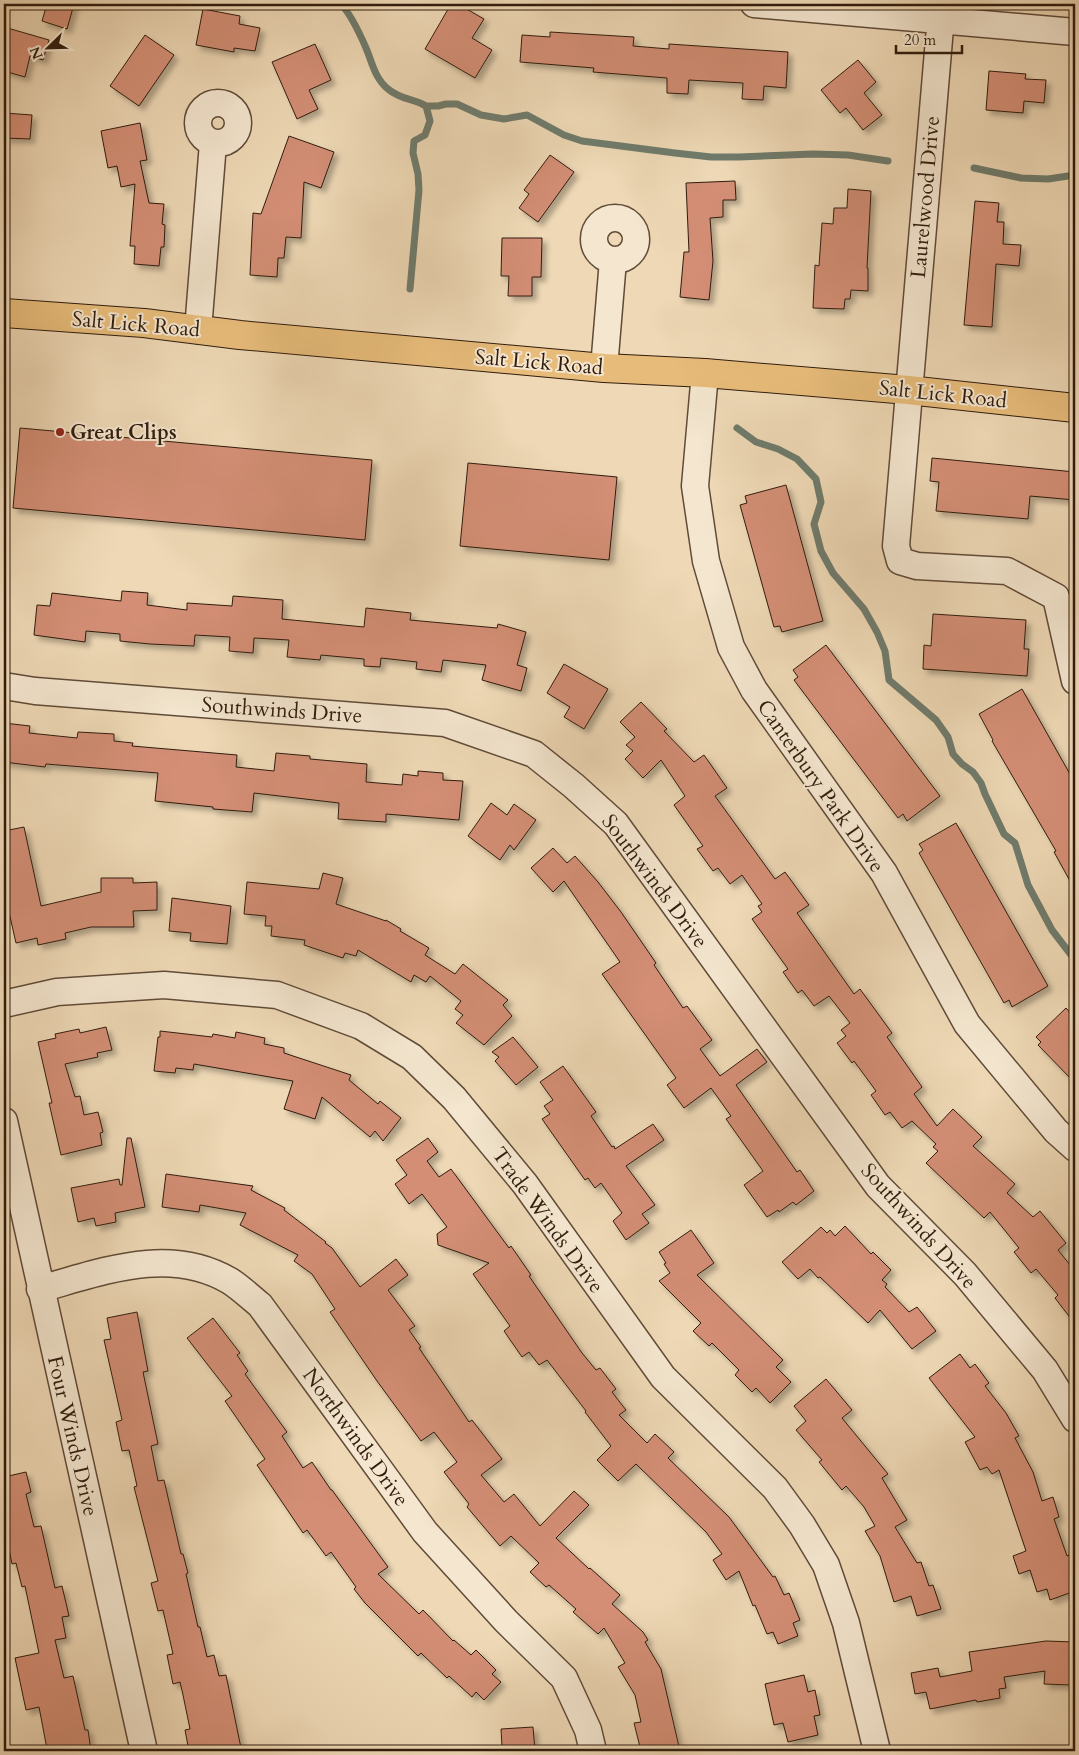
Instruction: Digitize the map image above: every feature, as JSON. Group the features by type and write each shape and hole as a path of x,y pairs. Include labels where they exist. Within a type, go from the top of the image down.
{"main road":[{"name":"Salt Lick Road","path":"4,313 144,323 198,330 604,368 705,373 908,390 1075,408"}],"street":[{"path":"754,4 941,12 1075,32"},
{"name":"Laurelwood Drive","path":"941,12 896,546 900,561 916,566 1008,571 1066,596"},
{"path":"198,330 213,143"},
{"path":"604,368 613,260"},
{"name":"Canterbury Park Drive","path":"705,373 695,486 706,561 731,647 754,690 884,873 967,1024 1056,1131 1075,1148"},
{"path":"1066,596 1075,681"},
{"name":"Southwinds Drive","path":"4,686 35,691 445,723 534,754 574,786 616,824 878,1186 965,1274 1044,1370 1075,1419"},
{"name":"Trade Winds Drive","path":"4,1004 56,992 164,985 277,995 361,1026 412,1057 454,1098 525,1184 663,1377 775,1488 802,1526 826,1565 846,1623 877,1751"},
{"name":"Four Winds Drive","path":"4,1121 144,1751"},
{"name":"Northwinds Drive","path":"40,1289 123,1266 159,1262 200,1267 231,1282 260,1305 425,1532 506,1621 564,1678 588,1730 593,1751"}],"building":[{"path":"47,4 74,4 67,29 42,21"},
{"path":"451,4 458,4 484,19 472,38 492,50 475,78 425,49"},
{"path":"203,9 240,16 239,24 260,28 255,51 234,48 234,52 196,45"},
{"path":"4,27 49,40 43,60 30,56 25,77 4,71"},
{"path":"550,32 634,37 633,46 669,49 669,44 788,52 786,88 764,86 763,100 742,99 743,83 689,80 688,94 667,93 667,78 593,72 594,68 520,62 522,35 550,37"},
{"path":"145,35 174,55 139,106 110,86"},
{"path":"315,44 331,80 309,90 318,109 297,119 272,62"},
{"path":"858,60 876,82 864,93 882,115 863,130 846,108 840,113 821,90"},
{"path":"989,71 1026,74 1025,79 1046,80 1044,103 1024,101 1023,113 986,110"},
{"path":"4,113 32,115 30,139 4,138"},
{"path":"140,123 147,160 140,161 149,203 164,204 162,224 165,225 164,247 161,247 159,266 134,264 135,246 130,246 135,184 121,187 117,166 108,168 101,131"},
{"path":"289,136 334,152 321,188 304,182 301,238 286,237 284,258 278,258 277,277 250,275 253,213 261,214"},
{"path":"550,155 574,172 538,222 519,208 529,194 524,190"},
{"path":"735,181 736,200 723,200 723,217 710,218 713,261 709,300 680,297 684,252 689,252 686,183"},
{"path":"848,189 871,191 867,268 868,291 851,290 850,299 845,299 844,309 813,308 815,265 819,266 822,223 833,224 834,208 847,208"},
{"path":"975,201 999,203 997,222 1004,222 1003,244 1021,245 1019,266 996,264 992,327 964,325"},
{"path":"502,238 542,238 541,277 532,277 532,296 508,296 509,276 501,276"},
{"path":"20,428 372,460 365,540 13,508"},
{"path":"932,458 1075,472 1075,500 1030,496 1028,519 936,511 939,482 930,481"},
{"path":"468,463 617,477 609,560 460,546"},
{"path":"786,485 823,621 782,632 780,626 774,627 740,505 747,503 745,496"},
{"path":"122,591 148,593 147,605 187,610 187,603 232,606 233,596 283,600 282,619 364,627 366,608 411,613 410,620 497,628 498,624 526,632 517,665 527,668 521,691 482,680 486,665 443,660 441,672 416,669 417,662 381,658 380,667 364,666 364,659 321,655 320,660 287,657 289,640 254,638 253,653 229,651 230,637 195,635 194,646 120,641 120,634 86,631 85,642 34,635 37,605 50,606 52,593 121,601"},
{"path":"933,614 1026,620 1024,649 1029,649 1027,676 923,669 924,645 931,646"},
{"path":"826,645 940,796 907,821 903,814 898,818 794,680 798,677 793,670"},
{"path":"564,664 608,689 584,729 564,717 570,707 547,693"},
{"path":"1022,689 1075,783 1075,890 1054,852 1056,851 992,741 979,714"},
{"path":"641,702 667,729 664,731 694,762 704,755 727,788 715,796 775,879 785,872 809,905 797,913 854,994 860,989 892,1033 887,1037 922,1087 914,1094 937,1126 953,1109 982,1137 973,1146 1015,1184 1007,1193 1033,1217 1040,1211 1066,1243 1058,1250 1075,1271 1075,1324 1055,1298 1058,1295 1036,1269 1031,1273 1014,1252 1019,1248 990,1212 984,1218 926,1163 938,1151 933,1147 936,1144 912,1121 902,1128 890,1112 885,1115 871,1095 876,1091 854,1061 852,1063 837,1043 846,1036 841,1030 850,1023 829,996 814,1006 802,990 798,993 783,972 788,969 752,919 762,912 758,906 762,904 742,875 730,884 718,868 713,871 697,849 703,846 674,805 685,796 661,760 643,778 625,759 633,751 626,745 635,737 620,722"},
{"path":"4,723 30,726 29,733 77,738 78,732 114,734 114,741 133,743 132,746 237,755 236,767 274,771 276,753 310,756 310,759 367,764 366,782 402,785 403,774 418,776 418,771 443,773 443,780 463,781 459,820 386,814 386,822 338,819 339,803 254,793 252,812 155,801 158,773 46,764 45,767 4,762"},
{"path":"491,803 507,815 514,804 536,820 514,850 510,845 500,860 468,836"},
{"path":"956,823 1048,986 1012,1007 1009,1000 1004,1003 919,853 923,850 919,844"},
{"path":"24,827 41,906 101,892 101,878 133,878 133,883 157,882 157,910 133,911 134,927 91,927 65,933 66,939 38,945 37,938 16,943 4,890 4,831"},
{"path":"553,848 567,863 575,856 621,912 656,963 654,965 683,1008 687,1006 712,1040 700,1049 720,1076 757,1049 767,1062 736,1085 797,1172 800,1170 814,1191 796,1205 793,1202 779,1212 778,1210 767,1217 744,1185 763,1171 726,1119 731,1116 711,1088 684,1108 667,1085 676,1078 602,974 620,962 564,881 553,892 531,868"},
{"path":"323,873 343,878 336,904 386,920 401,929 400,931 429,948 425,955 455,974 463,964 508,1000 503,1005 512,1016 484,1045 456,1023 463,1015 455,1009 461,1001 430,976 426,982 414,975 411,982 358,950 356,956 345,953 343,958 304,945 305,940 271,936 272,926 265,926 266,916 244,914 247,882 319,889"},
{"path":"172,898 231,906 227,944 190,941 191,933 169,931"},
{"path":"1066,1008 1075,1018 1075,1083 1038,1045 1041,1042 1036,1037"},
{"path":"106,1027 112,1050 97,1053 98,1057 65,1064 75,1097 80,1096 84,1115 98,1112 103,1132 100,1133 102,1145 61,1155 49,1103 52,1103 38,1042 56,1038 55,1034 79,1029 80,1033"},
{"path":"160,1031 212,1037 213,1034 235,1038 236,1032 265,1038 264,1044 284,1048 284,1053 351,1075 349,1080 378,1104 380,1101 401,1118 383,1141 375,1131 370,1137 322,1097 315,1119 284,1109 293,1081 194,1064 193,1070 176,1068 175,1073 154,1071"},
{"path":"513,1037 538,1067 516,1085 495,1061 499,1057 492,1052"},
{"path":"563,1066 596,1112 591,1116 612,1147 614,1146 615,1149 653,1124 664,1140 626,1166 655,1205 642,1214 649,1223 626,1240 613,1221 622,1213 601,1183 595,1188 588,1178 585,1180 542,1119 550,1114 544,1106 553,1100 540,1082"},
{"path":"127,1138 131,1138 145,1207 115,1213 116,1222 96,1226 94,1218 78,1222 71,1188 119,1179 120,1185 122,1185"},
{"path":"428,1138 438,1152 427,1161 439,1177 451,1169 509,1248 511,1246 531,1275 529,1276 582,1353 596,1370 600,1368 616,1389 612,1392 626,1410 619,1415 647,1443 655,1434 674,1452 668,1458 729,1517 773,1577 775,1576 784,1595 789,1593 800,1620 793,1623 798,1636 778,1644 773,1632 767,1634 739,1571 726,1580 713,1560 722,1554 706,1532 636,1464 618,1481 597,1460 611,1446 586,1411 547,1360 539,1365 529,1352 522,1357 504,1331 510,1326 473,1274 489,1263 438,1245 437,1234 447,1227 422,1194 409,1204 395,1184 407,1175 396,1160"},
{"path":"166,1174 253,1186 251,1190 285,1208 284,1210 326,1242 360,1287 396,1259 408,1275 388,1290 415,1326 409,1330 469,1422 472,1420 502,1459 481,1475 504,1502 514,1494 540,1526 574,1491 589,1505 556,1538 620,1595 612,1604 643,1632 648,1640 645,1642 661,1669 680,1751 641,1751 634,1723 641,1722 635,1695 618,1667 625,1663 604,1628 598,1634 573,1612 576,1609 549,1585 546,1587 530,1572 539,1563 511,1536 500,1546 467,1507 469,1504 444,1472 457,1462 434,1432 421,1441 330,1312 335,1309 312,1274 294,1261 298,1255 240,1225 246,1213 200,1205 199,1212 162,1207"},
{"path":"845,1226 871,1254 873,1252 891,1270 882,1280 887,1284 885,1287 909,1312 917,1307 936,1331 912,1349 880,1310 868,1323 810,1269 798,1279 782,1262 821,1227 827,1233 830,1230 835,1236"},
{"path":"691,1230 714,1263 697,1275 783,1360 776,1367 791,1382 770,1403 756,1388 752,1392 735,1375 739,1370 712,1343 709,1346 693,1331 701,1323 659,1281 670,1273 659,1252"},
{"path":"137,1312 148,1371 143,1372 158,1444 151,1446 158,1481 164,1480 181,1554 183,1554 188,1573 186,1574 198,1627 200,1627 207,1657 214,1655 219,1676 226,1675 241,1748 224,1751 189,1751 185,1730 190,1729 180,1682 173,1684 167,1655 173,1654 163,1610 158,1611 151,1583 158,1581 134,1487 137,1486 129,1450 122,1451 116,1422 122,1420 104,1340 111,1339 107,1318"},
{"path":"213,1318 240,1353 237,1355 248,1371 245,1374 287,1432 282,1436 303,1468 312,1462 388,1567 378,1574 419,1614 423,1610 453,1641 471,1655 476,1650 496,1670 492,1674 501,1682 484,1700 476,1692 472,1697 449,1676 447,1678 421,1653 418,1656 365,1603 331,1552 326,1556 307,1530 303,1533 257,1465 265,1459 225,1401 232,1396 187,1338"},
{"path":"960,1354 970,1368 975,1364 989,1383 985,1386 1006,1413 1019,1436 1015,1438 1033,1472 1042,1501 1053,1497 1059,1517 1054,1519 1067,1556 1075,1553 1075,1591 1050,1600 1047,1589 1037,1592 1030,1570 1019,1574 1013,1556 1026,1551 999,1470 992,1474 987,1467 980,1470 965,1442 975,1437 929,1378"},
{"path":"826,1379 852,1410 842,1418 888,1474 882,1478 907,1520 895,1527 917,1563 921,1562 929,1586 933,1585 941,1609 917,1616 911,1596 894,1602 880,1556 865,1531 875,1526 864,1507 846,1486 842,1490 819,1462 822,1460 796,1430 806,1421 794,1406"},
{"path":"26,1472 31,1492 26,1494 34,1527 41,1526 55,1588 62,1586 69,1616 62,1617 66,1638 55,1640 64,1678 73,1676 85,1730 88,1730 91,1751 64,1751 63,1746 47,1749 39,1707 26,1710 15,1658 39,1653 25,1586 22,1587 16,1563 12,1564 4,1525 4,1512 8,1511 4,1491 4,1477"},
{"path":"1046,1641 1075,1642 1075,1681 1070,1681 1070,1685 1044,1684 1045,1671 1004,1677 1006,1688 999,1689 1000,1698 977,1702 976,1700 930,1709 926,1692 915,1694 911,1673 938,1668 940,1677 972,1671 969,1652"},
{"path":"804,1675 808,1692 815,1690 820,1715 814,1716 818,1735 788,1742 783,1723 774,1725 765,1684"},
{"path":"533,1727 535,1751 505,1751 505,1747 502,1747 501,1729"}],"waterway":[{"path":"341,4 358,31 380,80 397,95 426,106 430,121 425,135 414,141 413,153 418,174 419,190 410,289"},
{"path":"426,106 457,104 481,115 504,119 527,115 564,135 582,141 675,153 711,157 813,154 848,155 888,161"},
{"path":"974,168 1021,178 1048,179 1075,175"},
{"path":"737,428 756,442 778,449 797,459 816,479 821,502 814,524 821,551 833,573 864,609 877,632 885,651 889,680 936,720 948,737 953,754 973,772 981,783 1004,834 1015,843 1028,885 1052,930 1075,960"}],"place":[{"name":"Great Clips","path":"60,432"}]}
